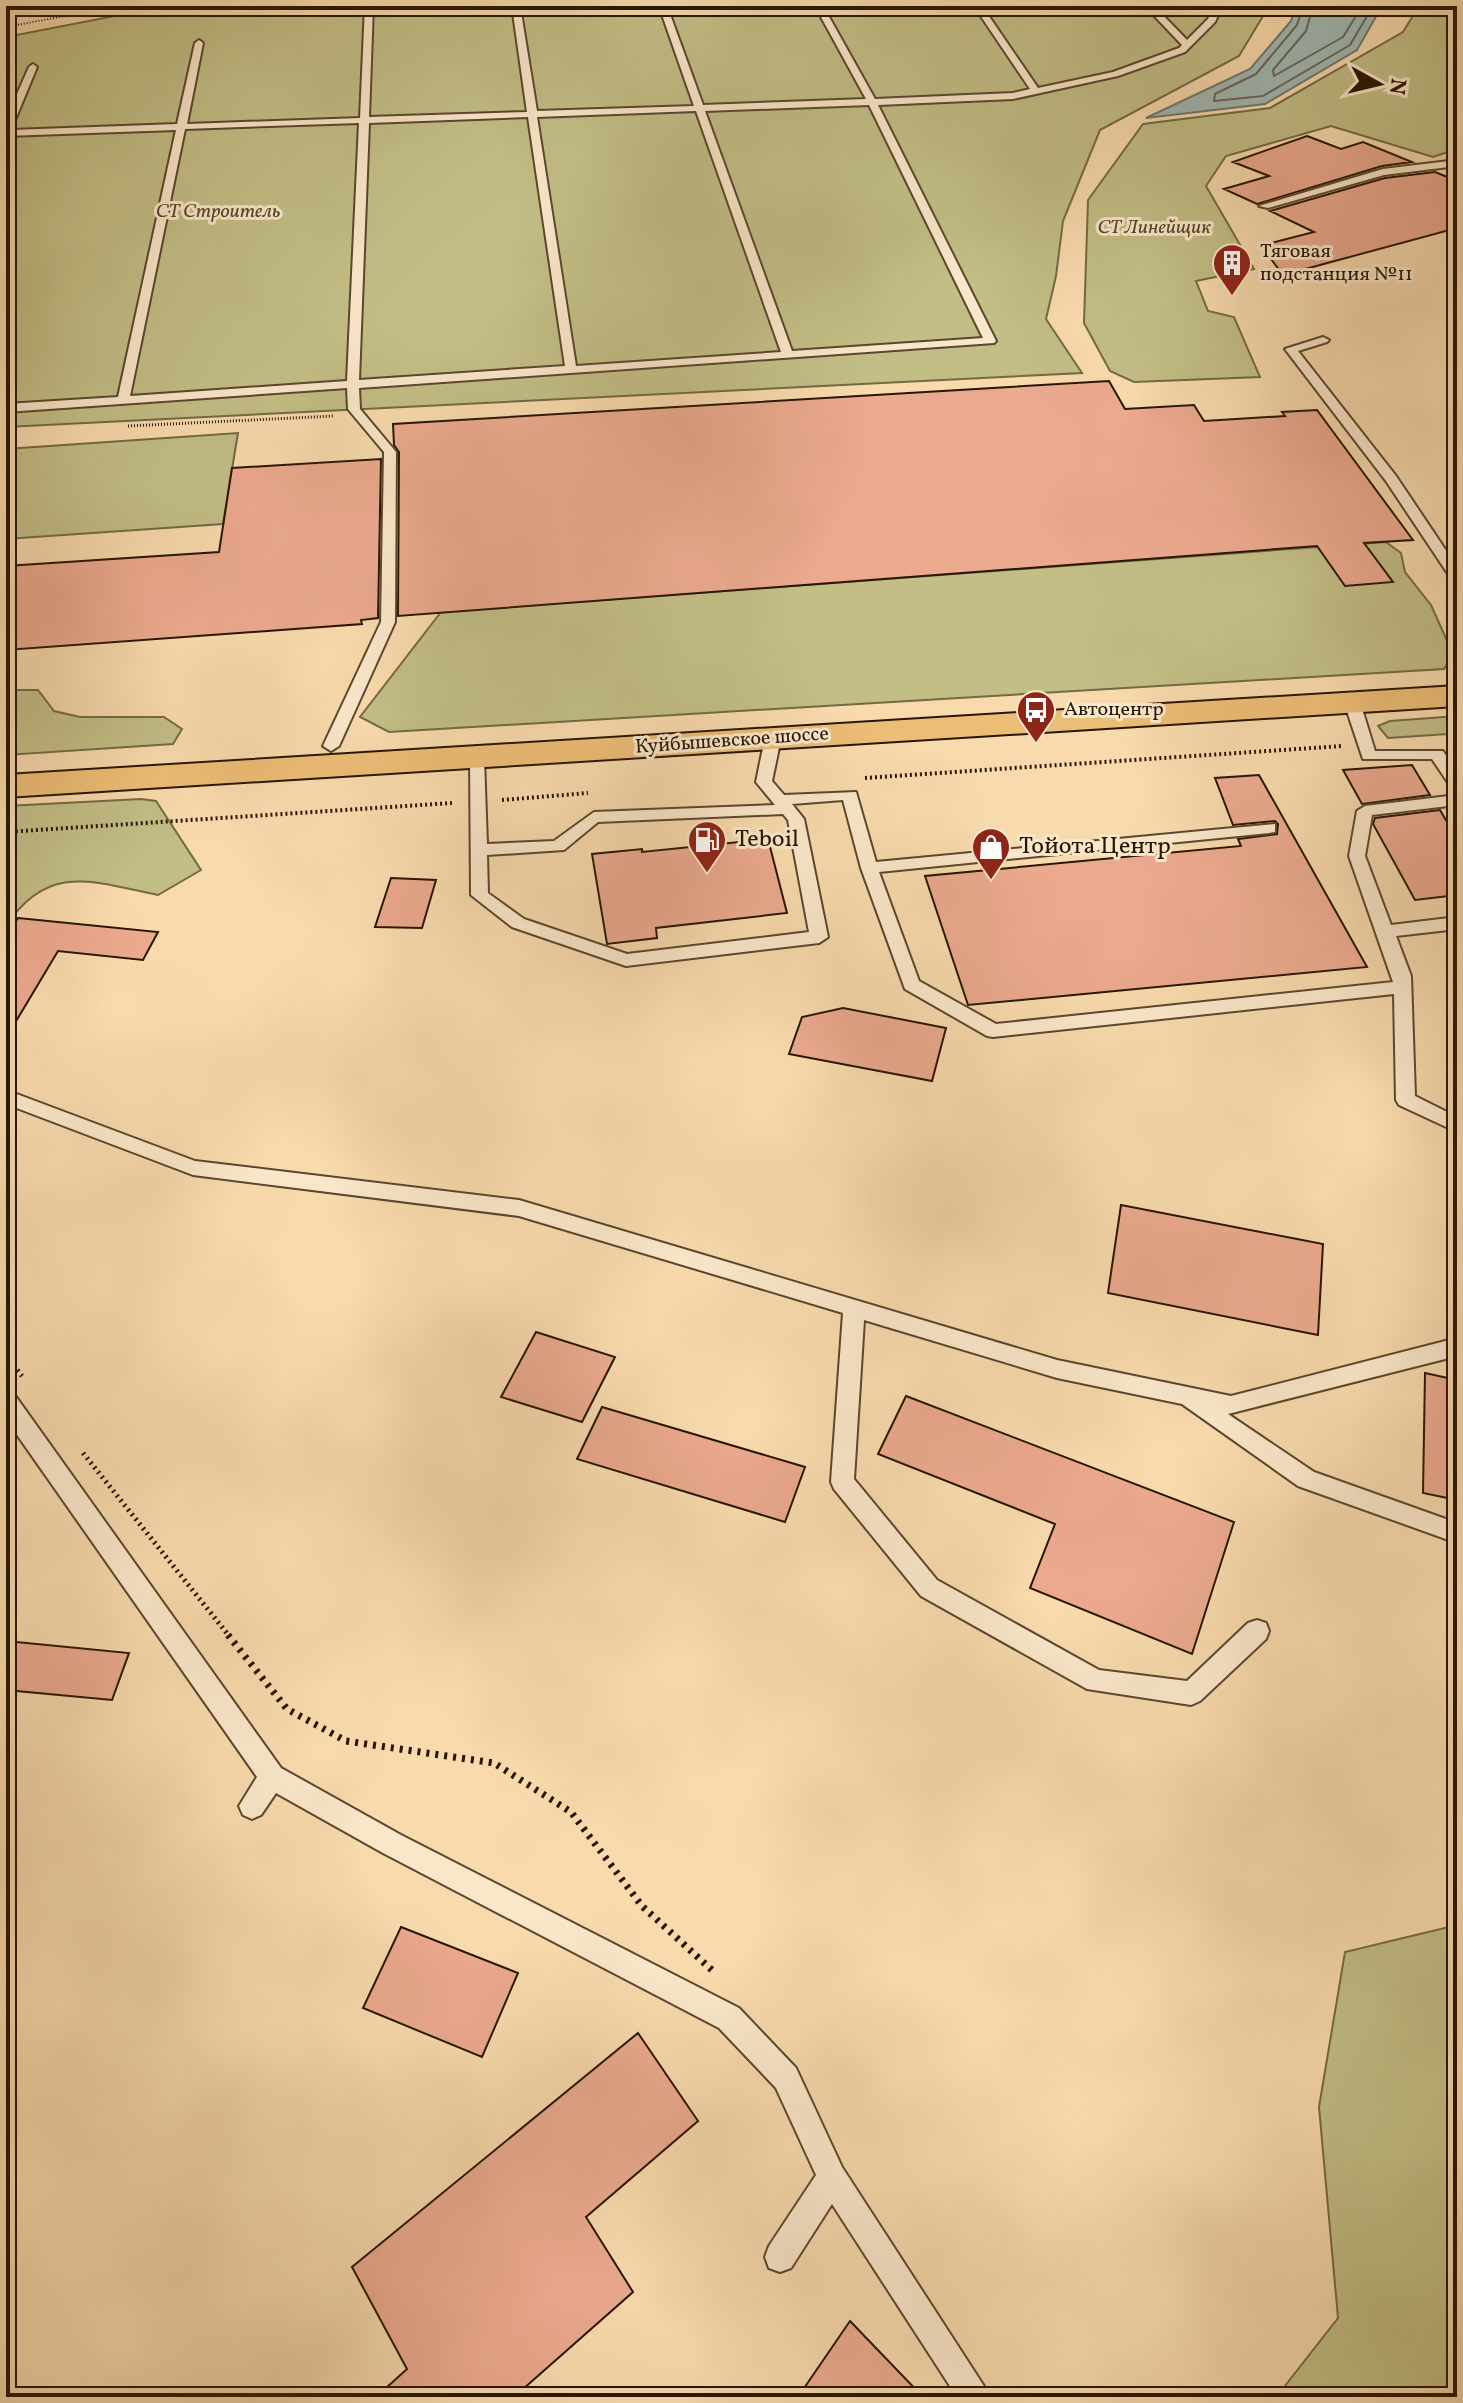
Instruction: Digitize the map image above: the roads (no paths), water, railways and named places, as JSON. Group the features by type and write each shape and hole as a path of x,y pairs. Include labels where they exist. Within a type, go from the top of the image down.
{"main road":[{"name":"Куйбышевское шоссе","path":"6,768 1457,678"},
{"name":"Куйбышевское шоссе","path":"6,786 1457,696"}],"lane":[{"path":"331,746 388,622 390,452 354,409 353,383 369,6"},
{"path":"516,6 571,369"},
{"path":"663,6 788,355"},
{"path":"6,408 990,341 872,102 819,6"},
{"path":"978,6 1036,91"},
{"path":"1149,6 1187,45"},
{"path":"33,67 6,131 533,116 1013,96 1115,74 1182,50 1212,20 1218,6"},
{"path":"123,400 199,43"},
{"path":"1264,206 1383,172 1457,163"},
{"path":"1323,340 1291,349 1391,479 1457,577"},
{"path":"1352,702 1369,756 1437,754 1457,784"},
{"path":"476,758 480,895 518,923 626,960 819,937 796,819 764,782 773,738"},
{"path":"479,850 558,846 594,817 784,804 850,795 869,868 911,985 993,1031 1402,987"},
{"path":"1457,800 1365,811 1357,856 1402,976 1406,1100 1457,1125"},
{"path":"869,868 1269,828"},
{"path":"1385,931 1457,923"},
{"path":"6,1097 193,1168 519,1208 1057,1369 1231,1405 1457,1347"},
{"path":"854,1309 842,1482 929,1588 1096,1681 1191,1693 1257,1631"},
{"path":"1184,1395 1306,1479 1457,1533"},
{"path":"6,1401 272,1777 392,1844 729,2018 786,2078 832,2177 975,2397"},
{"path":"252,1806 272,1777"},
{"path":"780,2257 832,2177"}],"water":[{"path":"1296,6 1382,6 1357,50 1265,104 1146,118 1250,69 1291,21"}],"place":[{"name":"Тяговая подстанция №11","path":"1232,297"},
{"name":"Автоцентр","path":"1036,744"},
{"name":"Teboil","path":"707,874"},
{"name":"Тойота Центр","path":"991,881"}],"park label":[{"name":"СТ Строитель","path":"218,212"},
{"name":"СТ Линейщик","path":"1154,228"}]}
